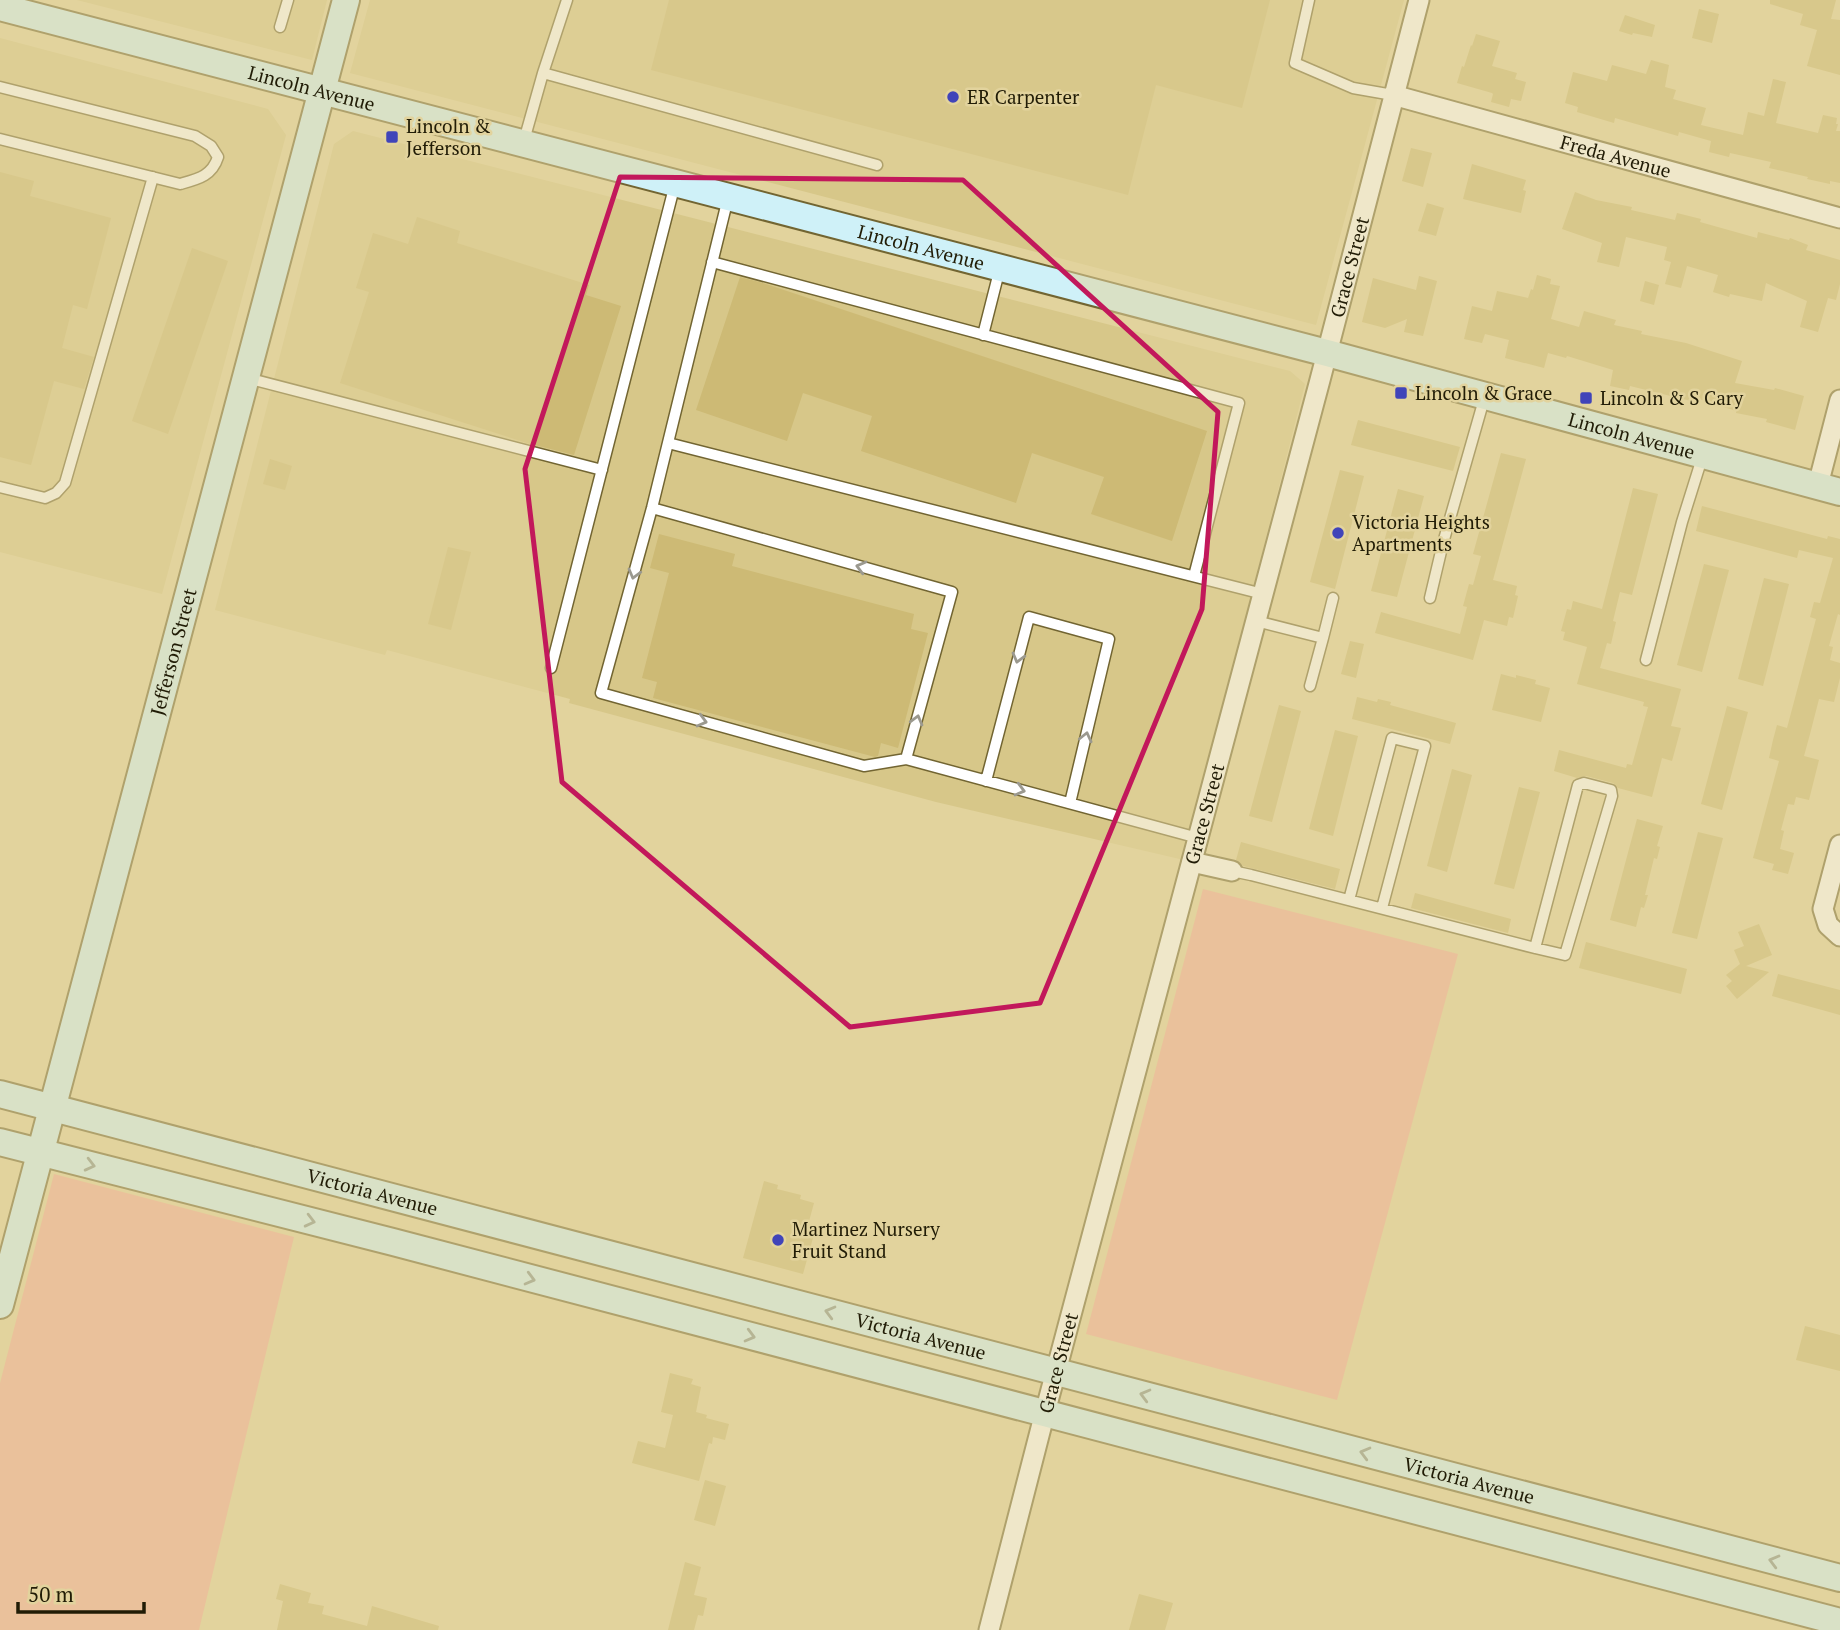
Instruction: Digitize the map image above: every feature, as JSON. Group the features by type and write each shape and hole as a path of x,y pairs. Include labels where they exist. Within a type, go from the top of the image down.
{"main road":[{"name":"Jefferson Street","path":"0,1305 345,0"},
{"name":"Lincoln Avenue","path":"0,7 1327,353 1829,489"},
{"name":"Victoria Avenue","path":"0,1094 1840,1578"},
{"path":"0,1142 393,1242 1840,1622"}],"street":[{"name":"Grace Street","path":"989,1630 1419,0"},
{"name":"Freda Avenue","path":"1393,95 1840,218"},
{"path":"1829,489 1840,400"},
{"path":"1834,930 1823,909 1840,845"},
{"path":"1192,862 1232,871"}],"lane":[{"path":"281,27 288,0"},
{"path":"523,144 567,0"},
{"path":"1309,0 1295,63 1353,88 1393,95"},
{"path":"543,73 877,165"},
{"path":"0,88 195,136 211,146 218,157 215,168 197,180 180,184 0,139"},
{"path":"0,487 46,498 56,493 65,483 153,177"},
{"path":"551,668 675,184"},
{"path":"728,197 652,509 601,693 864,766 906,759 1198,838"},
{"path":"712,262 1239,403 1194,576"},
{"path":"983,335 1000,268"},
{"path":"246,377 602,470"},
{"path":"1430,598 1485,396"},
{"path":"668,443 1263,594"},
{"path":"1646,660 1682,522 1703,454"},
{"path":"652,509 952,592 906,759"},
{"path":"1310,686 1333,598"},
{"path":"986,781 1029,617 1109,639 1070,803"},
{"path":"1256,621 1323,638"},
{"path":"1349,900 1392,738 1425,746 1382,908"},
{"path":"1232,871 1382,908 1535,948 1565,955 1612,796 1611,790 1584,783 1578,785 1535,948"}],"highlighted area":[{"path":"620,177 963,180 1218,412 1202,609 1040,1003 850,1027 562,782 525,469"}],"shaded area":[{"path":"77,0 327,0 312,60"},
{"path":"370,0 1404,0 1316,325 350,73"},
{"path":"0,38 268,109 286,135 162,594 0,552"},
{"path":"353,131 1290,371 1305,384 1184,860 936,802 569,703 570,699 387,650 385,655 215,610 334,144"},
{"path":"1203,889 1458,954 1337,1400 1086,1334"},
{"path":"54,1174 294,1237 199,1630 0,1630 0,1383"}],"building":[{"name":"ER Carpenter","path":"669,0 1270,0 1242,108 1156,85 1128,195 651,70"},
{"path":"1770,0 1836,0 1831,19 1840,20 1840,75 1807,66 1817,30 1800,25 1803,14 1770,4"},
{"path":"1699,9 1719,14 1712,43 1692,38"},
{"path":"1625,15 1655,25 1652,37 1619,31"},
{"path":"1476,34 1500,41 1492,66 1517,73 1515,79 1526,82 1521,101 1511,99 1509,107 1491,102 1492,93 1457,83"},
{"path":"1651,60 1669,65 1665,87 1676,90 1673,99 1706,108 1701,125 1743,135 1748,112 1764,116 1773,79 1786,82 1776,123 1818,133 1823,115 1837,118 1836,131 1840,131 1840,183 1830,181 1830,184 1769,168 1771,162 1730,153 1729,157 1709,152 1711,141 1679,132 1678,136 1615,118 1614,123 1577,112 1578,107 1565,103 1573,72 1607,81 1612,65 1646,74"},
{"path":"1411,148 1432,153 1423,187 1402,181"},
{"path":"1472,164 1526,180 1521,213 1463,199"},
{"path":"0,172 34,181 30,196 111,218 87,309 73,305 62,348 94,357 84,389 54,381 31,465 0,457"},
{"path":"1575,192 1596,200 1632,207 1631,210 1675,220 1677,213 1757,238 1758,232 1789,240 1790,238 1808,245 1806,250 1840,260 1840,284 1836,300 1828,298 1818,332 1800,327 1807,301 1766,283 1762,301 1713,292 1718,275 1687,266 1681,288 1665,284 1671,262 1664,260 1667,247 1626,237 1619,267 1597,262 1602,243 1562,229"},
{"path":"1427,203 1444,208 1436,236 1418,231"},
{"path":"417,217 460,231 457,243 589,285 586,295 621,306 574,455 527,443 340,383 369,292 356,288 373,233 408,244"},
{"path":"192,248 228,261 168,434 132,421"},
{"path":"1537,275 1551,279 1550,284 1560,286 1551,319 1579,327 1584,311 1616,320 1614,325 1642,331 1641,334 1686,343 1742,361 1735,383 1774,390 1775,388 1804,396 1795,430 1696,398 1695,402 1630,386 1629,390 1610,386 1613,370 1567,356 1566,358 1548,353 1544,368 1505,358 1509,340 1485,334 1482,343 1464,339 1472,306 1492,311 1497,291 1528,298"},
{"path":"1419,276 1437,281 1423,336 1404,332 1407,319 1385,328 1362,322 1373,278 1416,290"},
{"path":"740,277 1207,431 1172,541 1091,514 1104,477 1032,453 1016,503 861,451 872,416 803,393 787,441 696,410"},
{"path":"1645,281 1659,285 1654,305 1640,301"},
{"name":"Victoria Heights Apartments","path":"1358,420 1460,447 1453,471 1351,445"},
{"path":"1501,453 1526,459 1493,580 1517,586 1515,595 1518,596 1513,618 1509,617 1507,626 1484,620 1473,660 1375,633 1381,612 1460,634 1467,607 1463,606 1469,584 1473,585 1481,556 1473,554"},
{"path":"270,459 292,466 285,490 263,484"},
{"name":"Victoria Heights Apartments","path":"1340,470 1364,476 1335,589 1310,582"},
{"path":"1633,488 1658,494 1632,595 1620,592 1611,644 1607,643 1600,668 1681,689 1671,726 1681,728 1672,761 1662,758 1652,797 1618,788 1613,783 1586,776 1577,778 1554,771 1559,750 1626,768 1627,764 1632,765 1648,707 1643,706 1644,702 1577,684 1587,647 1563,640 1565,632 1561,631 1567,609 1571,610 1573,601 1602,609"},
{"name":"Victoria Heights Apartments","path":"1398,489 1424,496 1397,597 1371,591"},
{"path":"1702,506 1827,539 1828,536 1840,539 1840,615 1838,614 1829,646 1833,647 1830,660 1840,663 1840,678 1834,702 1819,699 1804,756 1819,760 1809,800 1796,797 1794,805 1788,804 1781,830 1784,831 1780,849 1794,853 1788,874 1772,870 1774,864 1753,858 1779,761 1769,758 1777,725 1787,728 1816,619 1810,617 1814,602 1820,603 1833,558 1799,550 1797,558 1696,531"},
{"path":"659,534 735,554 732,566 914,614 911,629 928,633 898,748 881,743 878,756 875,757 653,698 657,682 642,678 669,573 650,568"},
{"path":"448,547 471,552 451,630 428,624"},
{"path":"1704,564 1729,570 1702,672 1677,665"},
{"path":"1764,578 1789,584 1763,686 1738,679"},
{"path":"1350,641 1364,644 1356,678 1341,674"},
{"path":"1501,674 1536,680 1535,684 1550,688 1541,722 1492,710"},
{"path":"1357,697 1391,702 1390,705 1456,723 1450,744 1352,719"},
{"path":"1279,705 1301,711 1272,822 1249,816"},
{"path":"1727,706 1748,712 1722,810 1701,804"},
{"path":"1335,730 1358,736 1333,836 1309,829"},
{"path":"1452,769 1472,775 1447,872 1427,866"},
{"path":"1519,787 1540,792 1514,889 1494,884"},
{"path":"1637,819 1663,826 1657,846 1660,847 1657,859 1654,858 1645,895 1648,895 1644,908 1641,907 1636,927 1610,920"},
{"path":"1698,832 1723,838 1697,939 1672,933"},
{"path":"1241,842 1340,869 1335,889 1243,866 1236,860"},
{"path":"1415,893 1511,919 1508,933 1411,908"},
{"path":"1759,924 1772,955 1746,966 1769,972 1737,999 1726,986 1732,981 1726,975 1740,964 1734,950 1744,946 1738,932"},
{"path":"1586,942 1687,969 1681,994 1579,968"},
{"path":"1778,974 1840,990 1840,1015 1772,996"},
{"path":"764,1181 814,1203 808,1225 816,1227 803,1274 743,1258"},
{"path":"1805,1326 1840,1335 1840,1371 1796,1360"},
{"path":"670,1373 693,1379 691,1384 701,1387 696,1412 707,1415 706,1418 729,1424 725,1440 713,1437 712,1444 709,1443 699,1481 632,1463 638,1441 665,1448 673,1415 661,1412"},
{"path":"705,1480 726,1486 715,1526 694,1520"},
{"path":"685,1562 701,1567 694,1595 707,1598 703,1616 698,1615 694,1630 668,1630"},
{"path":"280,1584 311,1593 308,1603 324,1606 322,1614 367,1626 372,1606 439,1626 438,1630 277,1630 283,1601 276,1599"},
{"path":"1139,1594 1173,1603 1165,1630 1129,1630"}],"place":[{"name":"ER Carpenter","path":"953,97"},
{"name":"Lincoln & Jefferson","path":"392,137"},
{"name":"Lincoln & Grace","path":"1401,393"},
{"name":"Lincoln & S Cary","path":"1586,398"},
{"name":"Victoria Heights Apartments","path":"1338,533"},
{"name":"Martinez Nursery Fruit Stand","path":"778,1240"}]}
